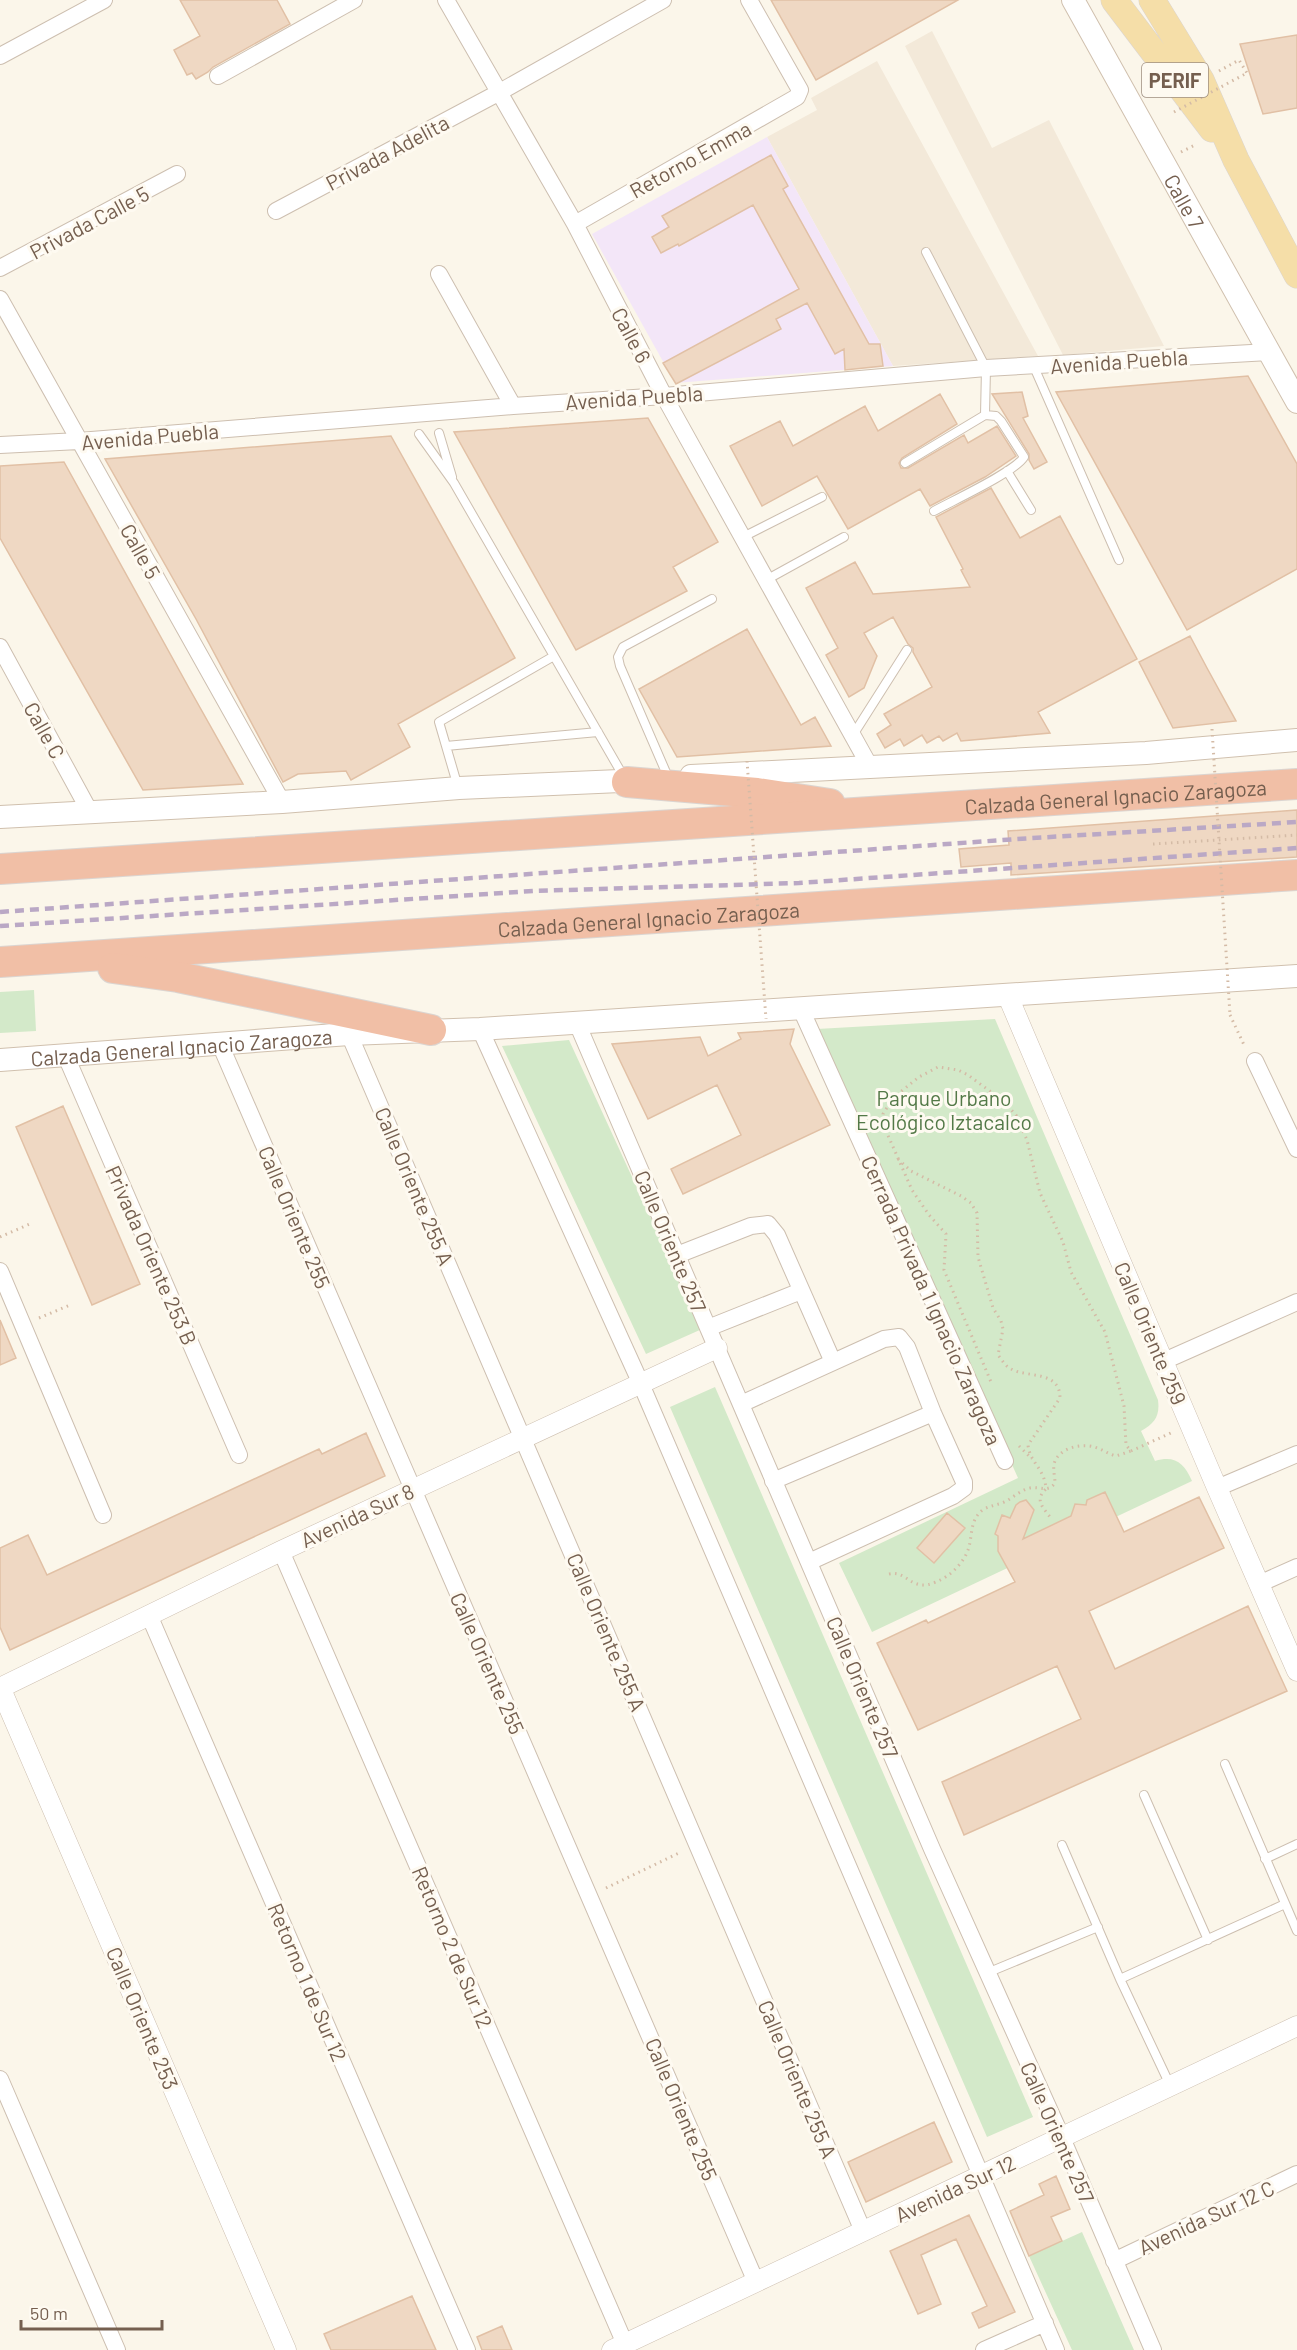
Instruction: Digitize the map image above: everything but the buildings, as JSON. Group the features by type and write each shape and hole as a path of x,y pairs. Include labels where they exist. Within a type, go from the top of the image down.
{"highway":[{"path":"627,782 814,800 865,813"},
{"name":"Calzada General Ignacio Zaragoza","path":"0,869 1297,784"},
{"name":"Calzada General Ignacio Zaragoza","path":"0,962 1297,875"},
{"path":"57,959 178,977 431,1030"}],"main road":[{"name":"Calle 7","path":"1072,0 1297,402"},
{"name":"PERIF","path":"1114,0 1236,160"},
{"name":"PERIF","path":"1152,0 1201,80 1236,160 1295,272"},
{"name":"Calzada General Ignacio Zaragoza","path":"0,818 282,802 459,788 627,782 668,777 869,765 1146,753 1297,740"},
{"name":"Calzada General Ignacio Zaragoza","path":"0,1060 349,1034 480,1029 1297,976"}],"street":[{"path":"0,56 104,0"},
{"path":"218,76 354,0"},
{"name":"Calle 6","path":"446,0 574,224 664,396 869,765"},
{"name":"Privada Adelita","path":"276,211 498,93 663,0"},
{"name":"Retorno Emma","path":"574,224 797,97 800,90 749,0"},
{"name":"Privada Calle 5","path":"0,268 177,174"},
{"path":"439,274 513,405"},
{"name":"Calle 5","path":"0,299 282,802"},
{"name":"Avenida Puebla","path":"0,446 513,405 664,396 986,368 1269,352"},
{"name":"Calle C","path":"0,647 90,812"},
{"name":"Calle Oriente 259","path":"1007,994 1297,1671"},
{"name":"Cerrada Privada 1 Ignacio Zaragoza","path":"800,1007 1005,1461"},
{"name":"Calle Oriente 257","path":"577,1023 773,1481 1153,2350"},
{"path":"480,1029 641,1384 1056,2350"},
{"name":"Calle Oriente 255 A","path":"349,1034 863,2231"},
{"name":"Calle Oriente 255","path":"220,1044 756,2282"},
{"name":"Privada Oriente 253 B","path":"65,1054 239,1455"},
{"path":"1255,1061 1297,1149"},
{"path":"677,1255 751,1226 768,1224 777,1235 833,1362"},
{"path":"0,1271 104,1515"},
{"path":"708,1328 801,1291"},
{"path":"1164,1361 1297,1302"},
{"path":"741,1404 884,1339 899,1337 908,1347 933,1413 964,1482 964,1488 953,1496 809,1562"},
{"name":"Avenida Sur 8","path":"0,1688 411,1489 717,1348"},
{"path":"773,1481 933,1413"},
{"path":"1217,1488 1297,1454"},
{"name":"Retorno 2 de Sur 12","path":"281,1551 619,2347"},
{"path":"1259,1584 1297,1567"},
{"name":"Retorno 1 de Sur 12","path":"149,1615 467,2350"},
{"name":"Calle Oriente 253","path":"0,1688 286,2350"},
{"name":"Avenida Sur 12","path":"619,2347 1297,2026"},
{"path":"0,2079 117,2350"},
{"name":"Avenida Sur 12 C","path":"1114,2260 1297,2174"},
{"path":"984,2350 1045,2323"}],"lane":[{"path":"926,252 986,368 985,415"},
{"path":"1034,367 1119,560"},
{"path":"905,463 985,415 996,416 1002,421 1024,457 1022,461 1007,471 934,511"},
{"path":"439,433 454,483"},
{"path":"419,434 454,483 627,782"},
{"path":"1007,471 1031,510"},
{"path":"743,537 822,497"},
{"path":"766,580 844,537"},
{"path":"668,777 618,657 623,647 711,599"},
{"path":"852,735 907,650"},
{"path":"459,788 439,722 554,656"},
{"path":"446,746 598,732"},
{"path":"1225,1764 1297,1931"},
{"path":"1144,1795 1208,1940"},
{"path":"1265,1859 1297,1844"},
{"path":"1062,1845 1120,1979 1170,2086"},
{"path":"1120,1979 1286,1904"},
{"path":"987,1973 1098,1927"}],"path":[{"path":"1174,112 1247,73 1239,60"},
{"path":"1164,162 1215,133"},
{"path":"1212,729 1230,1015 1242,1044"},
{"path":"747,761 766,1019"},
{"path":"1153,844 1297,835"},
{"path":"993,1388 944,1270 946,1234 922,1206 907,1182 883,1124 883,1114 893,1098 919,1077 938,1067 958,1070 968,1075 1002,1100 1016,1115 1027,1140 1040,1193 1063,1242 1071,1272 1105,1332 1124,1406 1126,1445 1131,1451"},
{"path":"897,1157 912,1171 971,1203 977,1214 978,1257 993,1308 1003,1329 998,1355 1013,1371 1047,1378 1058,1387 1060,1398 1030,1438 1028,1445 1032,1459"},
{"path":"0,1238 32,1223"},
{"path":"23,1325 70,1305"},
{"path":"1052,1521 1040,1503 1040,1497 1055,1483 1054,1465 1057,1458 1067,1450 1080,1445 1092,1446 1116,1456 1190,1425"},
{"path":"1018,1445 1043,1472 1046,1489"},
{"path":"889,1574 902,1575 914,1584 928,1585 937,1582 955,1569 964,1558 976,1517 983,1510 1028,1489 1046,1489"},
{"path":"590,1895 698,1844"}],"shaded area":[{"path":"932,31 992,148 1049,120 1164,346 1063,355 905,46"},
{"path":"877,61 1038,356 893,366 767,137 817,110 811,98"},
{"path":"767,137 893,366 675,383 592,234"}],"green space":[{"path":"34,990 36,1031 0,1033 0,992"},
{"name":"Parque Urbano Ecológico Iztacalco","path":"995,1019 1158,1400 1156,1418 1141,1431 1155,1461 1168,1459 1178,1462 1186,1469 1192,1481 872,1632 839,1563 1018,1478 817,1029"},
{"path":"569,1040 702,1329 646,1354 502,1046"},
{"path":"715,1387 1033,2117 987,2137 670,1407"},
{"path":"1082,2232 1134,2350 1072,2350 1029,2256"}],"railway":[{"path":"0,912 1017,839 1297,822"},
{"path":"0,926 533,891 799,883 1297,848"}]}
